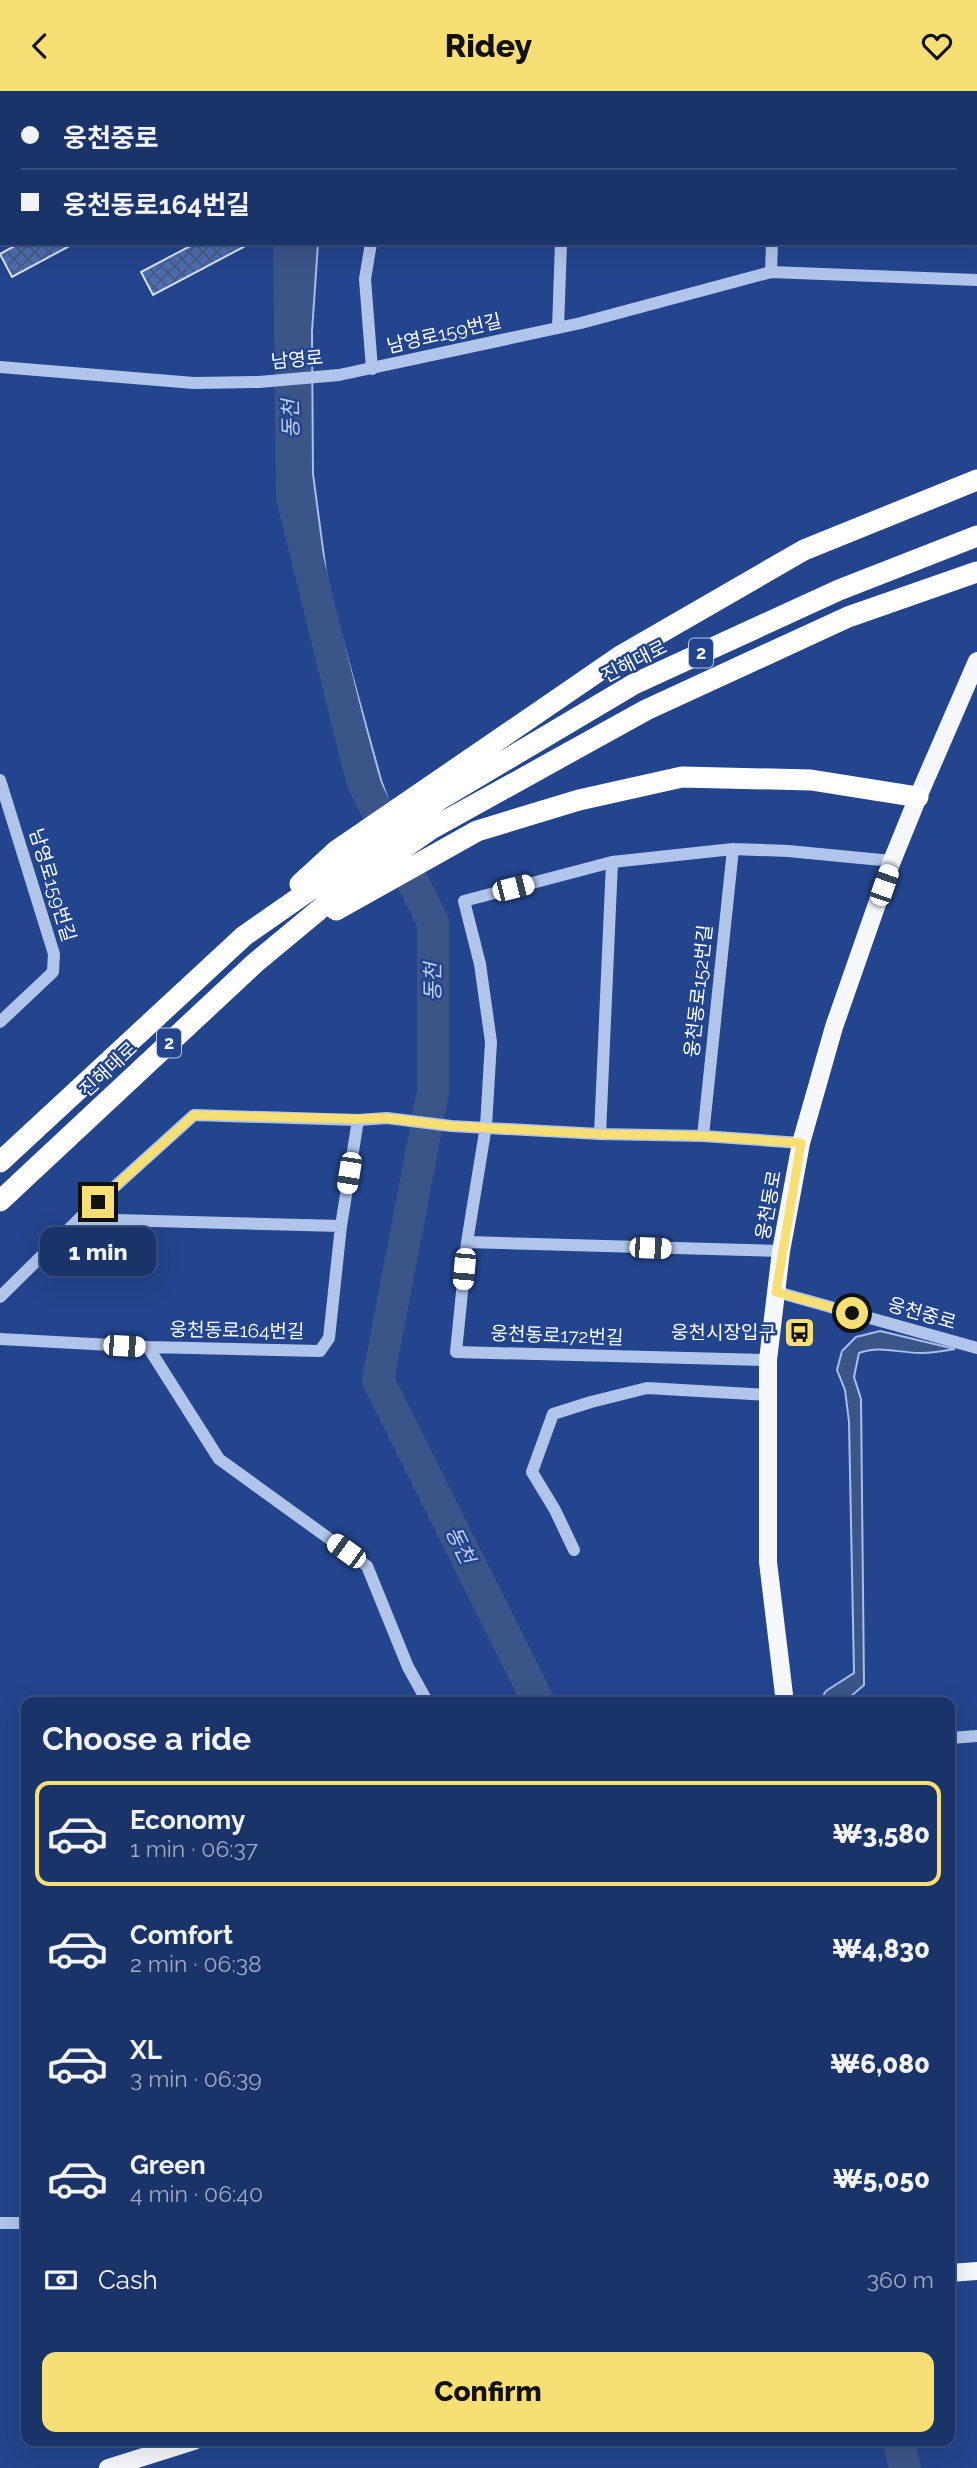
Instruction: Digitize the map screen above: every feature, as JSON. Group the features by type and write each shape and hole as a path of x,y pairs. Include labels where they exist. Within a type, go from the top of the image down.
{"highway":[{"path":"437,791 622,655 804,550 977,480"},
{"name":"진해대로","path":"0,1162 244,936 340,859 437,791 634,684 839,590 976,536"},
{"name":"2","path":"345,897 431,829 646,710 848,617 977,572"},
{"path":"345,897 477,831 579,800 682,777 811,780 918,797"},
{"name":"진해대로","path":"0,1201 255,963 345,897"}],"main road":[{"name":"웅천동로","path":"784,1697 768,1562 768,1360 781,1251 801,1143 834,1027 892,861 977,661"},
{"path":"955,2273 977,2271"},
{"path":"108,2468 178,2446"}],"street":[{"path":"371,245 365,279 372,369"},
{"path":"558,328 561,245"},
{"path":"771,272 772,245"},
{"name":"남영로159번길","path":"339,375 558,328 771,272 977,280"},
{"name":"남영로","path":"0,367 194,383 259,382 339,375"},
{"name":"남영로159번길","path":"0,780 54,954 53,972 0,1022"},
{"path":"486,1126 491,1042 480,964 464,901 612,862 733,849 788,851 892,861"},
{"name":"웅천동로152번길","path":"703,1136 733,849"},
{"path":"600,1134 612,862"},
{"path":"0,1297 79,1219 194,1115 387,1118 452,1126 600,1134 703,1136 801,1143"},
{"name":"웅천동로164번길","path":"0,1339 148,1347 320,1351 329,1338 341,1226 358,1119"},
{"name":"웅천동로172번길","path":"486,1126 467,1242 456,1352 768,1360"},
{"path":"79,1219 341,1226"},
{"path":"467,1242 781,1251"},
{"name":"웅천중로","path":"776,1292 977,1348"},
{"path":"148,1347 219,1459 367,1566 408,1667 425,1697"},
{"path":"574,1550 555,1510 532,1472 553,1414 647,1388 769,1395"},
{"path":"955,1738 977,1736"},
{"path":"0,2223 21,2223"}],"water":[{"path":"289,245 318,245 312,332 313,474 328,587 381,780 433,922 362,781 292,497"},
{"path":"880,1331 955,1349 921,1353 874,1350 859,1353 854,1377 861,1399 864,1685 850,1697 822,1697 826,1691 854,1673 849,1422 845,1390 837,1370 842,1351 856,1337"}],"building":[{"path":"16,245 71,245 12,277 0,254"},
{"path":"192,245 247,245 153,295 141,272"}],"waterway":[{"name":"동천","path":"289,245 292,497 362,781 433,922 433,1092 378,1380 536,1697"},
{"name":"동천","path":"899,2446 905,2468"}],"place":[{"name":"웅천시장입구","path":"799,1332"}],"route":[{"path":"98,1202 194,1115 387,1118 452,1126 600,1134 703,1136 801,1143 776,1292 852,1313"}]}
